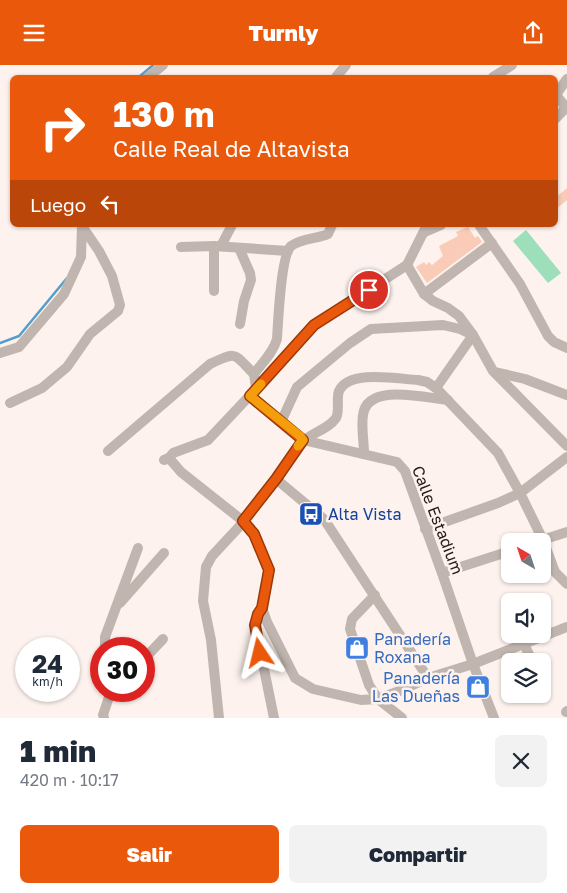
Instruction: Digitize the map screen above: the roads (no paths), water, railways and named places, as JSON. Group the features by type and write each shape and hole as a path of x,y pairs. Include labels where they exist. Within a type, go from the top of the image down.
{"street":[{"path":"150,75 163,65"},
{"path":"338,75 346,65"},
{"path":"496,75 512,65"},
{"path":"558,91 567,79"},
{"path":"558,98 565,106 558,116"},
{"path":"0,353 19,347 64,294 81,257 82,227"},
{"path":"10,403 42,387 67,367 90,334 118,311 120,305 112,276 99,251 83,227"},
{"path":"214,291 217,246 231,227"},
{"path":"253,392 254,375 274,349 277,339 285,257 293,245 313,237 328,234 331,227"},
{"path":"480,227 520,283 548,336 559,346 567,348"},
{"path":"274,718 255,625 262,608 269,570 254,534 243,521 166,460 173,453 208,440 314,325 408,265 426,228"},
{"path":"424,294 492,243"},
{"path":"181,247 217,246 288,251"},
{"path":"239,247 251,280 244,301 240,325"},
{"path":"408,265 424,294 459,316 473,335 493,371 567,446"},
{"path":"282,422 297,387 350,343 371,329 443,325 455,327 473,335"},
{"path":"436,388 473,335"},
{"path":"108,451 210,364 230,354 236,356 254,375"},
{"path":"493,371 525,379 567,395"},
{"path":"219,718 211,640 203,601 206,567 212,556 276,479 303,440 332,422 338,416 339,392 346,382 358,377 418,380 427,382 436,388 498,453 520,493 538,533"},
{"name":"Calle Estadium","path":"253,392 282,422 303,440 397,462 402,466 494,718"},
{"path":"364,454 363,416 367,403 372,399 391,394 448,400"},
{"path":"425,529 498,503 520,493 567,457"},
{"path":"276,479 324,519 428,679"},
{"path":"551,538 567,532"},
{"path":"105,637 138,548"},
{"path":"115,609 164,553"},
{"path":"442,573 501,554"},
{"path":"551,562 556,572 567,584"},
{"path":"375,595 352,619 350,629 369,685 378,699 402,718"},
{"path":"262,608 267,623 295,678 313,689 361,700 378,699 567,627"},
{"path":"155,647 163,639"},
{"path":"524,644 528,653"},
{"path":"104,718 103,715 107,702"}],"waterway":[{"path":"141,75 153,65"},
{"path":"0,343 19,336 67,278"}],"place":[{"name":"Alta Vista","path":"311,514"},
{"name":"Panadería Roxana","path":"357,648"},
{"name":"Panadería Las Dueñas","path":"478,687"}]}
